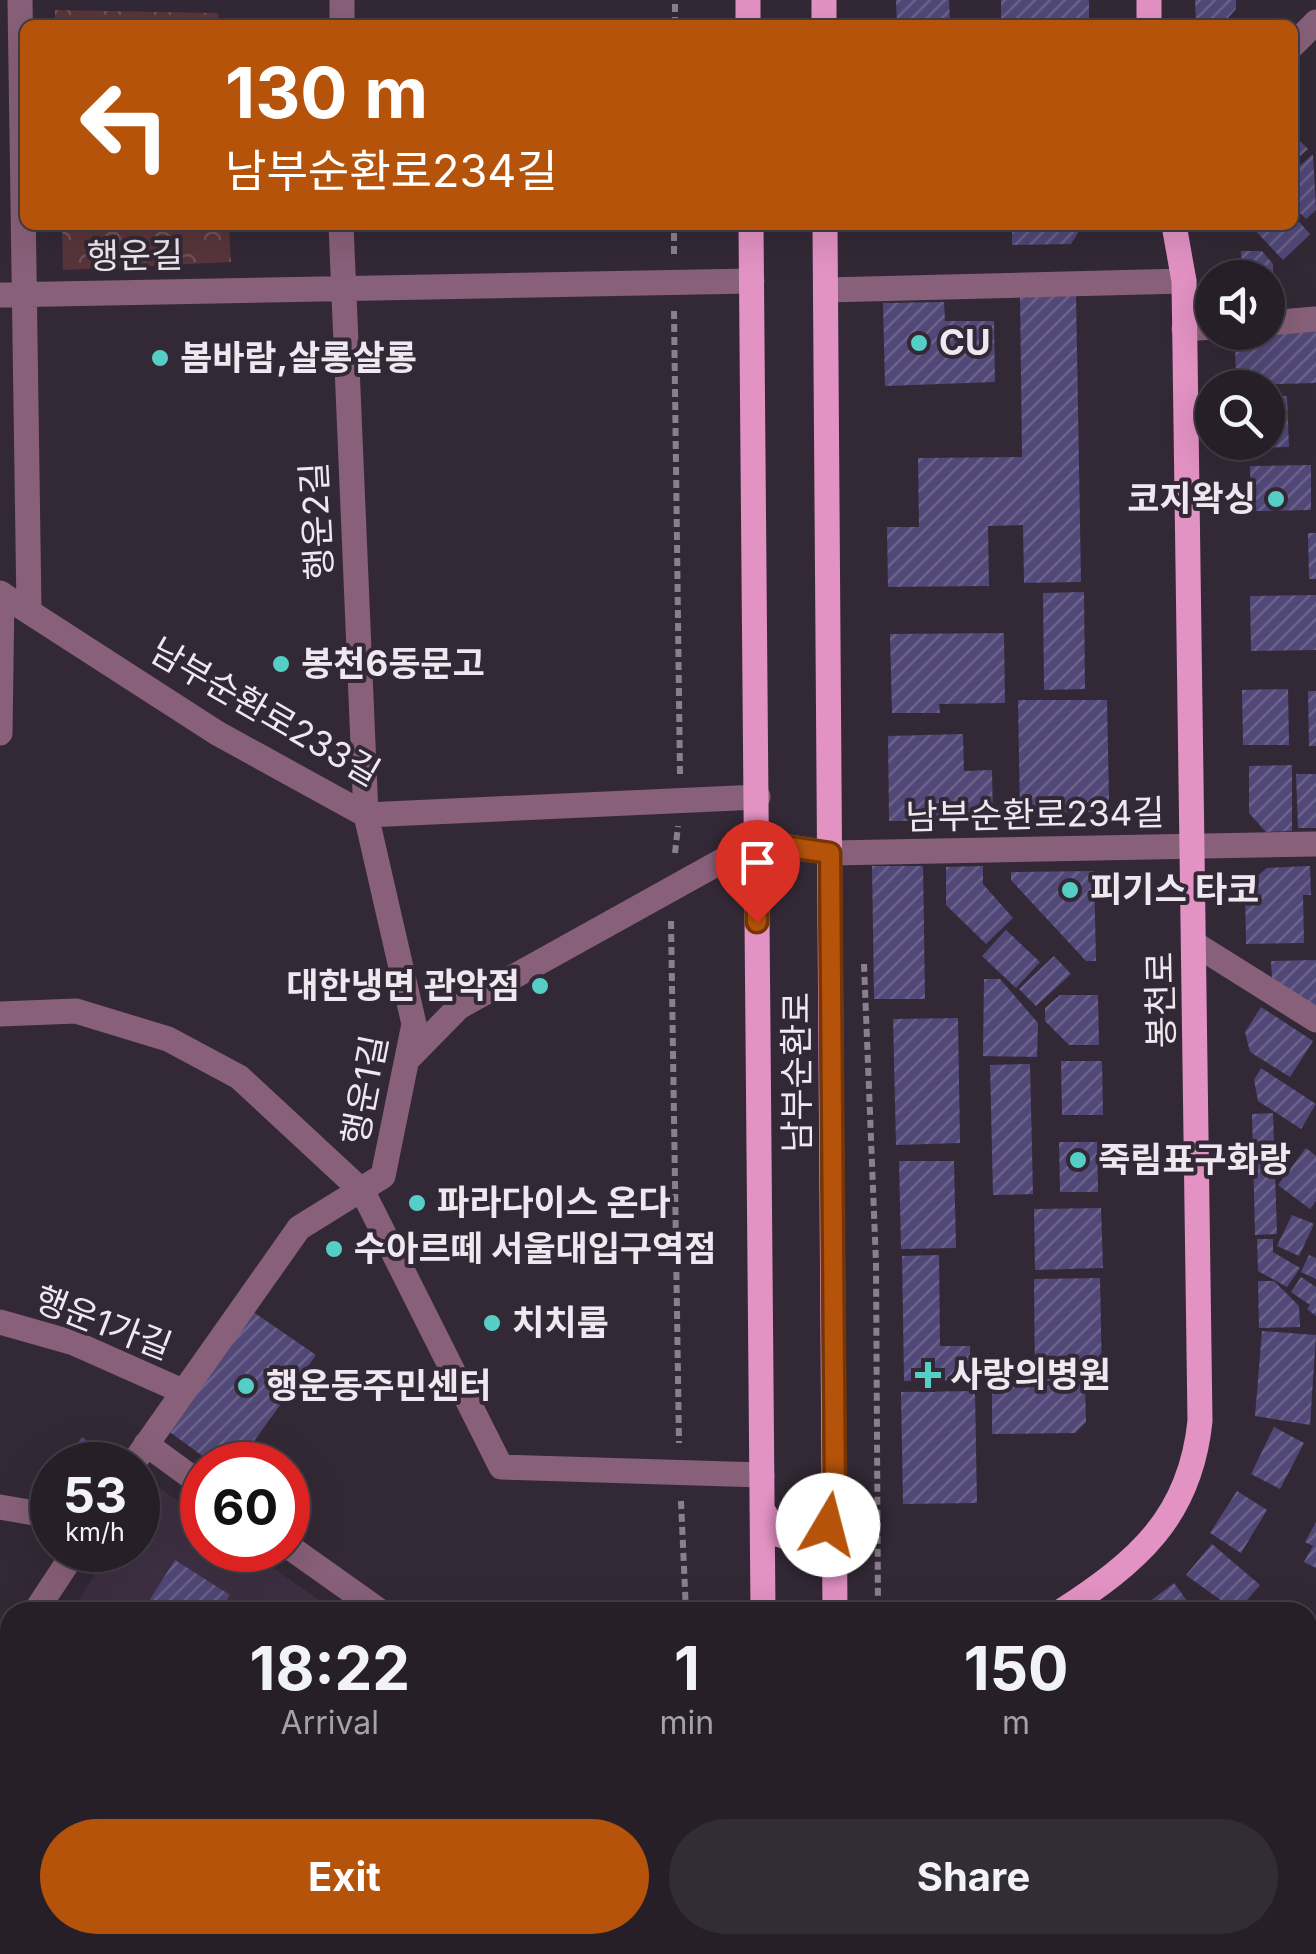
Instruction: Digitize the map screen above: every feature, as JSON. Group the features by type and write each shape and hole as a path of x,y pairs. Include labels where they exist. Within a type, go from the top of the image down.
{"main road":[{"name":"남부순환로","path":"751,230 763,1602"},
{"name":"남부순환로","path":"826,230 835,1602"},
{"name":"봉천로","path":"1073,1602 1148,1545 1183,1495 1194,1460 1203,1382 1184,281 1175,230"},
{"path":"762,1504 777,1534 798,1540 828,1525 835,1504"}],"street":[{"path":"1298,40 1316,22"},
{"path":"25,230 29,609"},
{"name":"행운2길","path":"342,230 341,287 366,814"},
{"name":"행운길","path":"0,295 752,280"},
{"path":"826,290 1184,281"},
{"path":"1285,321 1316,319"},
{"path":"1184,329 1195,328"},
{"path":"0,734 1,594"},
{"name":"남부순환로233길","path":"1,594 216,733 366,814 758,796"},
{"name":"행운1길","path":"148,1442 299,1228 384,1176 414,1024 366,814"},
{"path":"407,1060 459,1006 756,842"},
{"name":"남부순환로234길","path":"756,842 830,853 1316,844"},
{"path":"1194,944 1316,1020"},
{"path":"0,1014 76,1011 168,1039 240,1078 362,1192 501,1467 762,1475"},
{"name":"행운1가길","path":"0,1322 74,1344 182,1390"},
{"path":"0,1507 30,1512"},
{"path":"310,1562 367,1602"},
{"path":"42,1602 61,1572"}],"shaded area":[{"path":"160,1488 180,1502 180,1572 279,1572 322,1602 77,1602 96,1572 160,1572"}],"green space":[{"path":"55,10 218,13 219,20 55,20"},
{"path":"62,230 229,230 231,262 63,270"}],"building":[{"path":"896,0 949,0 950,20 897,20"},
{"path":"1001,0 1089,0 1089,20 1001,20"},
{"path":"1195,0 1236,0 1236,9 1226,20 1196,20"},
{"path":"1298,139 1308,149 1298,158"},
{"path":"1313,154 1316,210 1306,219 1298,211 1298,168"},
{"path":"1298,221 1310,234 1283,260 1255,230 1298,230"},
{"path":"1012,230 1080,230 1071,244 1012,245"},
{"path":"1241,251 1262,251 1270,260 1241,260"},
{"path":"1020,293 1076,293 1081,582 1024,583 1023,525 988,526 989,586 888,587 887,527 919,527 918,458 1022,457"},
{"path":"944,302 945,321 994,321 995,382 885,386 883,303"},
{"path":"1316,329 1316,383 1285,384 1285,370 1236,370 1235,350 1285,350 1285,330"},
{"path":"1285,396 1287,396 1289,447 1285,447"},
{"path":"1311,465 1311,510 1251,511 1250,466"},
{"path":"1308,533 1316,533 1316,579 1309,579"},
{"path":"1084,592 1085,689 1044,690 1043,593"},
{"path":"1316,595 1316,650 1251,651 1250,596"},
{"path":"1004,633 1005,703 939,704 940,713 892,713 890,634"},
{"path":"1288,689 1289,745 1243,745 1242,690"},
{"path":"1308,691 1316,691 1316,746 1309,746"},
{"path":"1018,700 1107,700 1109,800 1096,812 1020,813"},
{"path":"963,734 964,771 992,770 993,820 889,821 888,736"},
{"path":"1292,765 1292,831 1266,832 1249,813 1249,766"},
{"path":"1296,774 1316,774 1316,828 1298,828"},
{"path":"872,866 923,866 925,999 874,999"},
{"path":"983,866 983,884 1013,918 986,944 946,905 946,867"},
{"path":"1310,866 1311,895 1303,895 1304,943 1246,944 1245,886 1267,868"},
{"path":"1094,871 1096,961 1086,961 1011,880 1011,872"},
{"path":"1006,930 1040,962 1016,988 982,956"},
{"path":"1054,956 1071,974 1036,1006 1019,989"},
{"path":"1316,960 1316,1012 1272,978 1271,961"},
{"path":"984,979 1000,979 1038,1023 1037,1057 983,1056"},
{"path":"1060,995 1098,995 1099,1045 1069,1045 1045,1021 1045,1008"},
{"path":"1261,1007 1313,1041 1290,1077 1250,1052 1245,1032"},
{"path":"958,1018 960,1143 896,1145 893,1019"},
{"path":"1061,1061 1102,1061 1103,1115 1062,1115"},
{"path":"1030,1064 1033,1194 993,1195 990,1065"},
{"path":"1261,1068 1316,1104 1301,1129 1258,1101 1254,1080"},
{"path":"1273,1113 1277,1234 1255,1235 1252,1114"},
{"path":"1059,1142 1097,1142 1098,1192 1060,1192"},
{"path":"1306,1148 1316,1156 1316,1201 1310,1209 1278,1185"},
{"path":"899,1161 954,1161 956,1248 901,1249"},
{"path":"1101,1208 1103,1268 1035,1270 1034,1209"},
{"path":"1292,1215 1314,1224 1299,1256 1277,1246"},
{"path":"1257,1239 1273,1239 1273,1252 1300,1268 1287,1287 1258,1271"},
{"path":"939,1255 940,1346 970,1346 971,1380 904,1381 902,1256"},
{"path":"1309,1255 1316,1258 1316,1279 1301,1272"},
{"path":"1301,1277 1316,1287 1316,1316 1307,1309 1310,1305 1291,1292"},
{"path":"1100,1278 1102,1380 1035,1381 1034,1279"},
{"path":"1258,1281 1274,1281 1299,1306 1300,1327 1259,1328"},
{"path":"252,1311 316,1355 254,1442 183,1442 167,1430"},
{"path":"1262,1331 1316,1335 1310,1425 1255,1416"},
{"path":"1085,1384 1086,1422 1075,1433 992,1434 992,1386"},
{"path":"975,1391 977,1503 903,1504 901,1392"},
{"path":"1274,1427 1304,1443 1280,1489 1251,1474"},
{"path":"1237,1491 1267,1510 1241,1553 1210,1533"},
{"path":"1316,1522 1316,1568 1304,1562 1313,1546 1305,1542"},
{"path":"1212,1544 1260,1585 1246,1602 1223,1602 1186,1575"},
{"path":"175,1560 180,1563 180,1572 194,1572 230,1595 225,1602 148,1602"},
{"path":"1174,1583 1188,1602 1149,1602"}],"place":[{"name":"CU","path":"919,343"},
{"name":"봄바람,살롱살롱","path":"160,358"},
{"name":"코지왁싱","path":"1276,499"},
{"name":"봉천6동문고","path":"281,664"},
{"name":"피기스 타코","path":"1070,890"},
{"name":"대한냉면 관악점","path":"540,986"},
{"name":"죽림표구화랑","path":"1078,1160"},
{"name":"파라다이스 온다","path":"417,1203"},
{"name":"수아르떼 서울대입구역점","path":"334,1249"},
{"name":"치치룸","path":"492,1323"},
{"name":"사랑의병원","path":"928,1375"},
{"name":"행운동주민센터","path":"246,1386"}],"route":[{"path":"757,922 756,842 830,853 835,1504 828,1525"}]}
